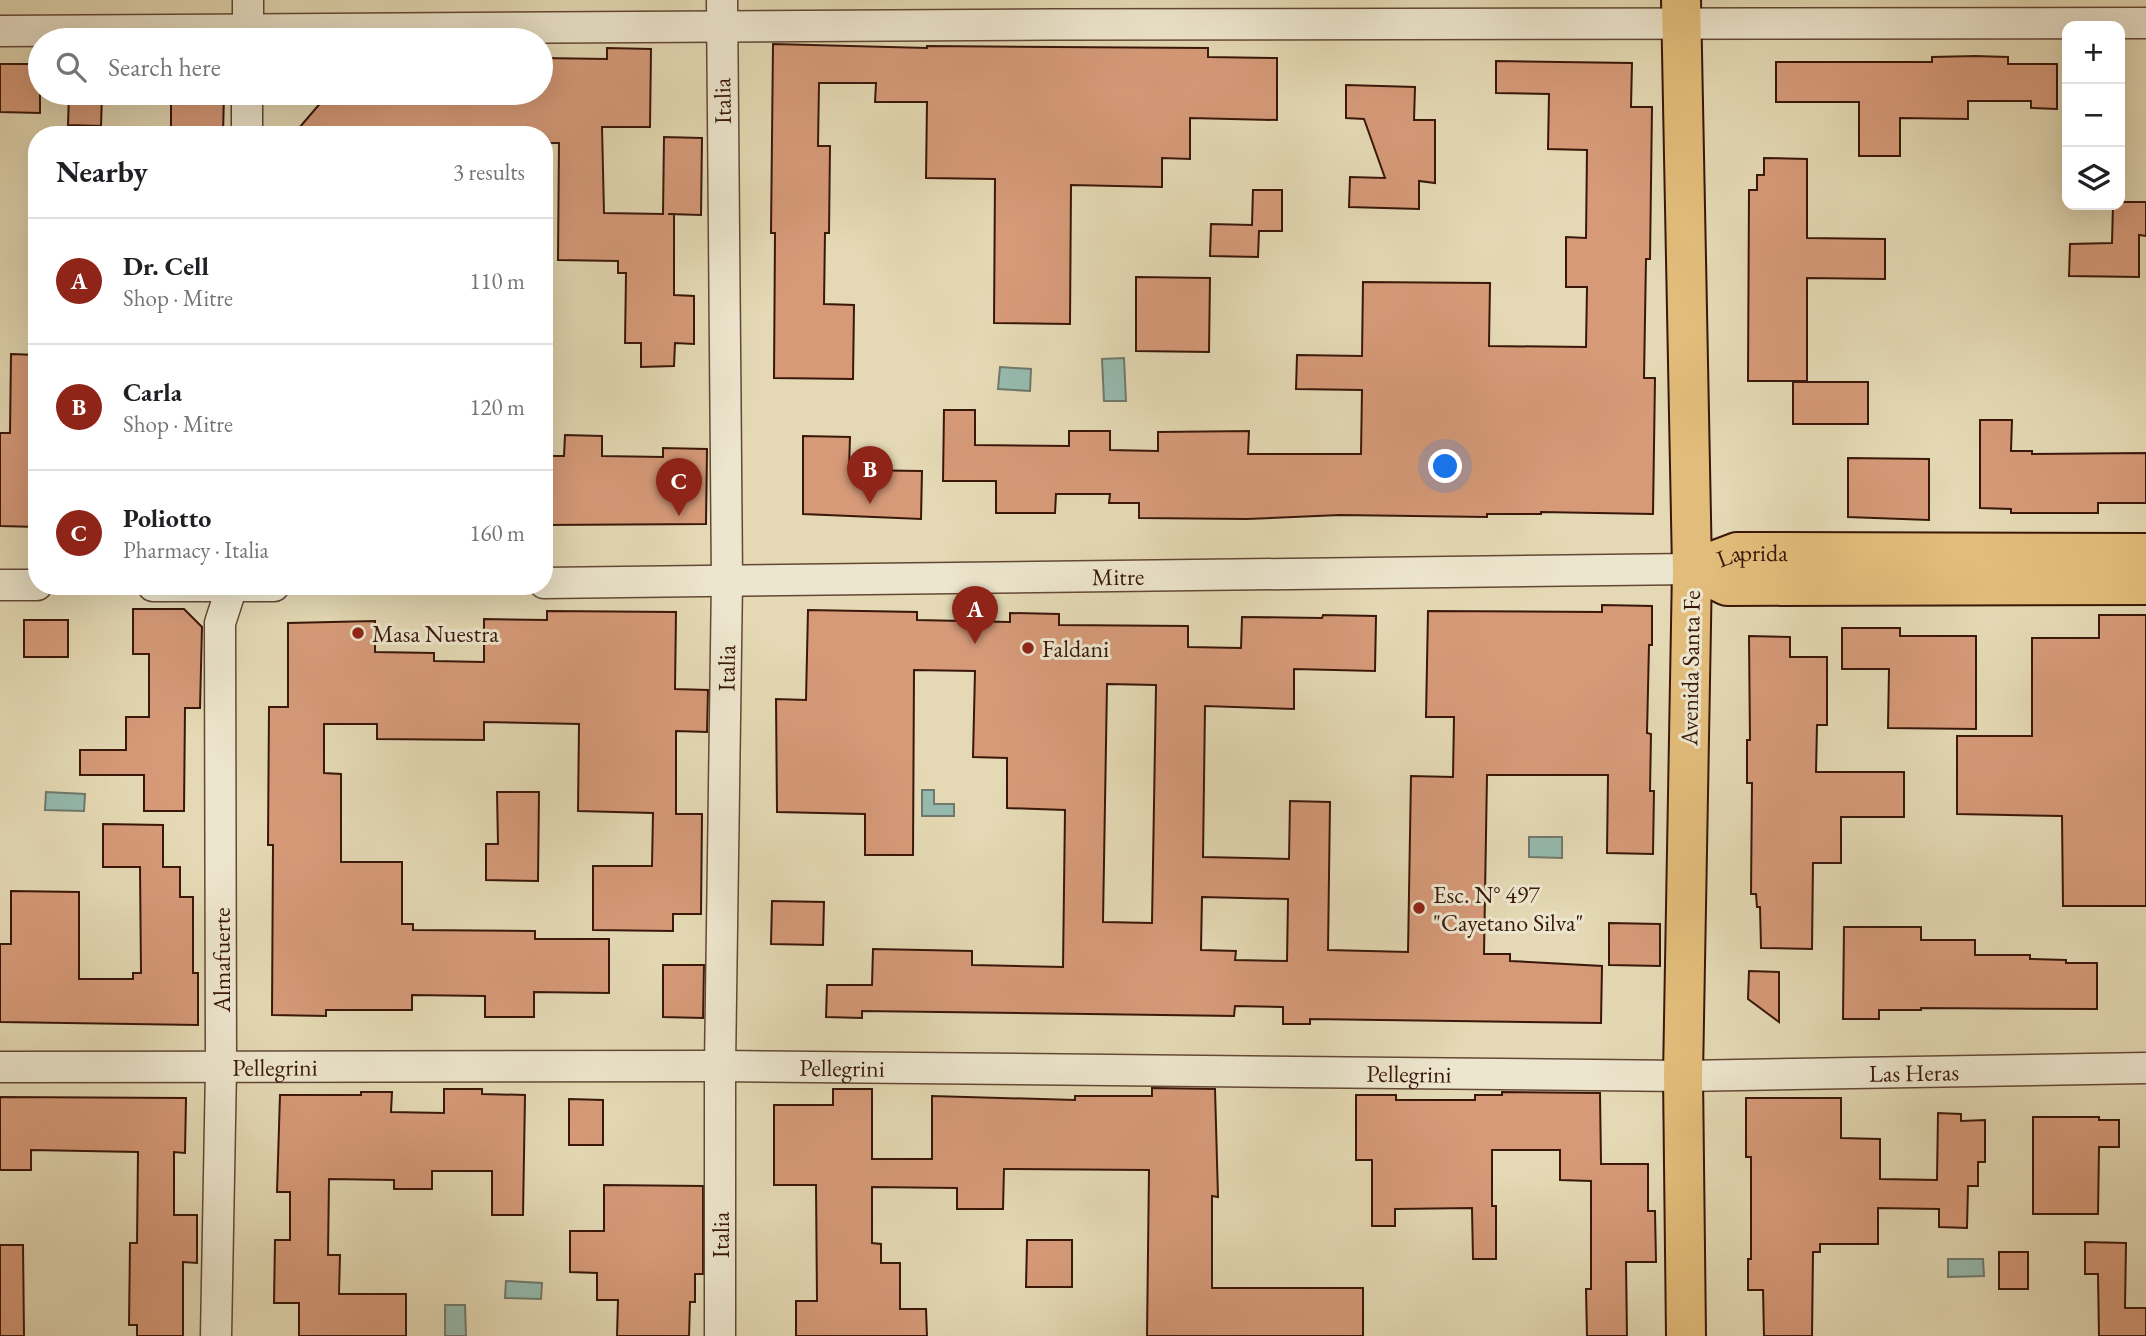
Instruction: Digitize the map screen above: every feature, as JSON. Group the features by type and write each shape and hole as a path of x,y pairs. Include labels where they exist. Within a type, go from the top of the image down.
{"main road":[{"name":"Avenida Santa Fe","path":"1681,10 1692,569 1683,1076 1686,1336"},
{"name":"Laprida","path":"1692,569 1737,552 2146,553"},
{"name":"Laprida","path":"1692,569 1727,586 2146,585"}],"street":[{"path":"248,0 248,28"},
{"path":"406,28 722,14 1681,10 2146,23"},
{"name":"Italia","path":"720,1336 720,1066 727,580 722,14"},
{"path":"0,31 28,31"},
{"path":"247,105 247,126"},
{"name":"Mitre","path":"553,583 1692,569"},
{"path":"0,585 28,586"},
{"name":"Almafuerte","path":"216,1336 221,1068 220,623 229,595"},
{"name":"Pellegrini","path":"0,1067 720,1066 1683,1076"},
{"name":"Las Heras","path":"1683,1076 2146,1068"}],"water":[{"path":"1124,358 1126,401 1104,401 1102,359"},
{"path":"1000,367 1031,369 1030,391 998,389"},
{"path":"922,790 934,790 934,804 954,804 954,816 922,816"},
{"path":"46,792 85,794 84,811 45,810"},
{"path":"1529,837 1562,837 1562,858 1529,857"},
{"path":"1948,1259 1983,1259 1984,1276 1948,1277"},
{"path":"506,1281 542,1283 541,1299 505,1298"},
{"path":"445,1305 465,1305 466,1336 445,1336"}],"building":[{"path":"773,44 927,48 1208,48 1208,57 1277,58 1277,120 1190,118 1190,159 1162,158 1162,187 1071,185 1070,324 994,323 995,179 926,178 927,102 875,102 876,83 819,83 818,146 830,146 829,233 825,233 824,304 854,305 853,379 774,378 775,233 771,233"},
{"path":"607,48 651,49 650,127 602,127 604,213 663,214 664,137 702,138 701,215 674,214 674,295 694,296 694,344 675,343 674,366 641,367 641,343 625,343 626,273 618,273 618,261 558,260 559,143 553,143 553,126 301,126 319,105 553,105 553,58 607,59"},
{"path":"1932,57 2008,57 2008,64 2057,64 2057,109 2031,108 2031,101 1968,101 1968,119 1900,118 1900,156 1859,156 1859,102 1776,102 1776,62 1932,62"},
{"path":"1496,61 1632,63 1631,107 1652,107 1650,259 1646,259 1644,378 1655,378 1653,514 1541,512 1487,514 1487,517 1340,515 1247,519 1139,518 1139,503 1109,503 1110,494 1056,494 1055,513 996,513 996,481 943,481 944,410 975,410 975,445 1069,446 1069,431 1110,431 1110,450 1158,451 1158,432 1249,431 1248,454 1361,454 1362,390 1296,389 1297,355 1362,356 1363,282 1490,283 1489,346 1586,347 1587,287 1566,287 1566,237 1586,238 1587,150 1548,149 1549,94 1496,93"},
{"path":"0,64 28,64 28,105 40,105 40,113 0,112"},
{"path":"1346,85 1415,87 1414,120 1435,120 1435,183 1419,181 1419,209 1349,207 1350,177 1385,178 1364,119 1346,118"},
{"path":"69,105 102,105 101,126 68,125"},
{"path":"171,105 224,105 223,126 171,126"},
{"path":"1764,158 1807,159 1807,238 1885,239 1885,279 1807,278 1807,381 1748,381 1749,190 1757,190 1757,175 1764,175"},
{"path":"1253,190 1282,190 1282,231 1259,231 1258,257 1210,256 1211,224 1252,225"},
{"path":"2125,202 2146,202 2146,236 2139,235 2139,277 2069,276 2070,244 2112,243 2113,210 2125,210"},
{"path":"1136,277 1210,278 1209,352 1136,351"},
{"path":"11,354 28,355 28,527 0,526 0,433 10,433"},
{"path":"1793,382 1868,382 1868,424 1793,424"},
{"path":"1980,420 2012,420 2011,451 2032,451 2032,454 2146,453 2146,503 2098,503 2098,513 2011,513 2011,509 1980,508"},
{"path":"565,435 602,436 602,456 663,457 663,448 707,449 706,524 553,525 553,456 564,456"},
{"path":"803,436 850,437 849,470 922,471 921,519 803,514"},
{"path":"1848,458 1929,459 1929,520 1848,517"},
{"path":"1602,605 1652,606 1647,733 1651,734 1650,791 1654,791 1653,854 1607,853 1608,775 1487,775 1484,954 1510,954 1510,961 1602,966 1601,1023 1310,1019 1310,1024 1283,1024 1283,1007 1235,1006 1234,1016 862,1011 862,1018 826,1017 827,985 872,985 873,949 972,951 972,965 1063,967 1065,810 1007,808 1007,758 973,757 975,671 914,670 913,855 865,855 865,814 777,812 776,699 806,700 808,610 917,612 917,620 1010,622 1010,613 1059,614 1059,625 1188,626 1188,647 1241,648 1242,617 1376,616 1375,671 1294,669 1294,709 1205,706 1203,857 1289,859 1290,801 1330,802 1328,950 1408,952 1411,776 1453,777 1454,717 1426,717 1428,611 1602,612","holes":["1107,684 1156,685 1152,923 1103,922","1202,897 1288,899 1287,961 1235,960 1236,951 1201,950"]},
{"path":"133,609 184,609 202,627 200,708 185,708 184,811 144,811 144,775 80,775 80,750 126,750 126,717 149,717 149,654 133,654"},
{"path":"547,611 676,612 675,689 708,690 707,732 676,731 676,814 702,814 701,914 673,914 673,931 593,930 593,866 652,866 653,813 578,811 579,724 484,722 484,740 377,739 377,724 324,724 324,773 341,774 341,862 402,862 402,924 413,924 413,930 535,931 535,939 609,939 609,993 534,992 534,1017 485,1017 485,996 412,995 412,1010 326,1010 326,1016 272,1015 273,845 268,845 269,707 288,707 288,623 375,621 375,652 434,653 434,661 484,662 484,619 547,620"},
{"path":"2099,615 2146,615 2146,906 2063,906 2062,816 1957,814 1957,736 2032,736 2032,638 2099,638"},
{"path":"24,620 68,620 68,657 24,657"},
{"path":"1842,628 1900,628 1900,636 1976,636 1976,729 1888,728 1889,669 1842,669"},
{"path":"1749,636 1790,637 1790,657 1827,657 1827,725 1817,725 1816,772 1904,772 1904,817 1841,817 1841,863 1813,863 1812,949 1761,948 1760,907 1757,907 1756,894 1751,894 1752,783 1747,783 1747,740 1750,740"},
{"path":"497,792 539,792 538,881 486,880 486,844 498,844"},
{"path":"103,824 163,825 163,867 180,867 180,897 193,897 193,973 198,973 198,1025 0,1022 0,944 11,944 11,891 79,892 79,979 133,979 133,973 141,973 140,867 103,867"},
{"path":"772,901 824,902 823,945 771,944"},
{"path":"1609,923 1660,924 1660,966 1609,965"},
{"path":"1844,927 1921,927 1921,940 1975,940 1975,955 2030,955 2030,959 2097,963 2097,1009 1921,1008 1879,1010 1879,1019 1843,1019"},
{"path":"663,965 704,965 703,1018 663,1017"},
{"path":"1749,971 1779,972 1779,1022 1748,999"},
{"path":"1152,1088 1215,1089 1218,1197 1212,1196 1212,1288 1363,1288 1363,1336 1147,1336 1149,1170 1004,1169 1003,1209 957,1209 957,1188 872,1187 872,1243 881,1244 881,1263 900,1263 900,1309 926,1309 927,1336 796,1336 796,1301 817,1301 816,1185 774,1185 774,1105 833,1105 833,1089 872,1089 872,1159 932,1159 932,1096 1075,1100 1075,1096 1152,1096"},
{"path":"444,1089 482,1089 482,1094 525,1095 523,1215 492,1215 492,1171 432,1171 432,1189 394,1189 394,1180 329,1179 328,1255 340,1255 339,1294 406,1294 406,1336 299,1336 299,1303 274,1303 275,1240 290,1240 290,1192 277,1192 280,1095 361,1095 361,1092 392,1092 391,1112 444,1113"},
{"path":"1502,1092 1600,1093 1601,1164 1648,1164 1648,1211 1655,1211 1656,1262 1626,1262 1627,1336 1587,1336 1586,1289 1591,1289 1591,1181 1560,1180 1560,1150 1492,1150 1496,1259 1473,1259 1472,1208 1395,1209 1395,1226 1372,1226 1372,1160 1356,1160 1356,1095 1396,1095 1396,1100 1475,1100 1475,1095 1502,1095"},
{"path":"0,1097 186,1098 185,1153 174,1152 174,1215 197,1215 197,1263 183,1262 183,1336 137,1336 137,1325 129,1325 130,1243 137,1243 138,1152 31,1150 31,1170 0,1170"},
{"path":"1746,1098 1841,1098 1841,1138 1880,1139 1880,1179 1937,1180 1938,1113 1961,1114 1961,1121 1985,1120 1985,1162 1978,1162 1978,1186 1968,1186 1967,1228 1939,1227 1939,1209 1878,1208 1878,1244 1820,1244 1820,1252 1813,1252 1812,1336 1764,1336 1763,1290 1748,1290 1748,1259 1751,1259 1751,1157 1746,1157"},
{"path":"569,1099 603,1100 603,1145 569,1145"},
{"path":"2033,1117 2099,1117 2099,1120 2119,1120 2119,1147 2099,1147 2098,1214 2033,1214"},
{"path":"604,1185 703,1186 703,1274 695,1274 695,1302 690,1302 689,1336 617,1336 618,1300 597,1300 597,1273 570,1272 570,1231 604,1231"},
{"path":"1027,1240 1072,1240 1072,1287 1026,1287"},
{"path":"2085,1242 2126,1243 2125,1308 2146,1308 2146,1336 2099,1336 2098,1274 2085,1274"},
{"path":"0,1245 23,1245 24,1336 0,1336"},
{"path":"1999,1252 2028,1252 2028,1289 1999,1289"}],"place":[{"name":"Carla","path":"870,504"},
{"name":"Poliotto","path":"679,516"},
{"name":"Masa Nuestra","path":"358,633"},
{"name":"Dr. Cell","path":"975,644"},
{"name":"Faldani","path":"1028,648"},
{"name":"Esc. N° 497 \"Cayetano Silva\"","path":"1419,908"}]}
